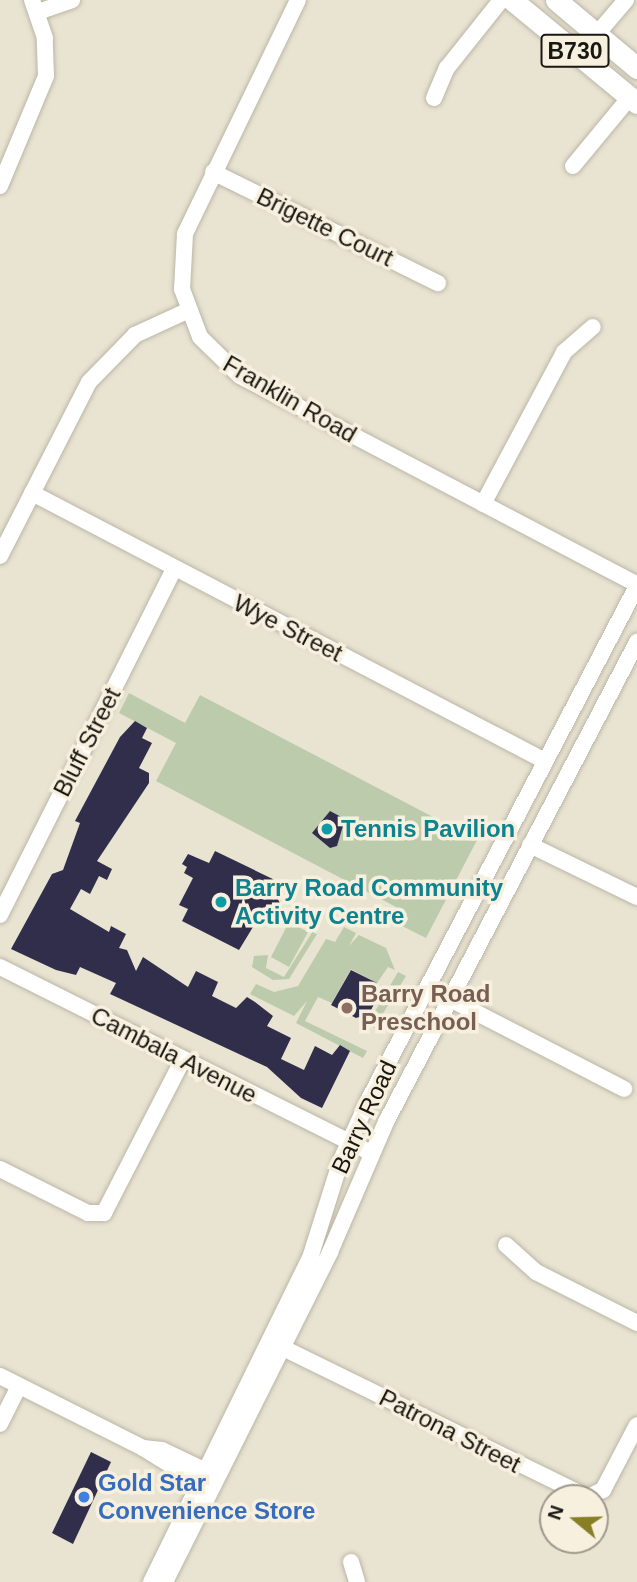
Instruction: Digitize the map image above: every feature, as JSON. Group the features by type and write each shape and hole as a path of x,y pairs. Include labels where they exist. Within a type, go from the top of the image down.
{"main road":[{"name":"B730","path":"512,0 634,100"},
{"name":"B730","path":"556,0 637,68"}],"street":[{"path":"0,186 46,76 35,6 72,0"},
{"name":"Franklin Road","path":"298,0 185,234 180,268 187,311 212,353 240,376 637,585"},
{"path":"434,98 447,68 501,0"},
{"path":"597,34 626,0"},
{"path":"573,166 634,100"},
{"name":"Brigette Court","path":"213,172 438,283"},
{"path":"0,556 103,365 135,335 187,311"},
{"path":"483,504 564,352 593,327"},
{"name":"Wye Street","path":"32,493 545,761"},
{"name":"Bluff Street","path":"0,915 174,569"},
{"name":"Barry Road","path":"276,1344 311,1255 349,1142 637,585"},
{"name":"Barry Road","path":"151,1582 208,1480 450,999 637,642"},
{"path":"530,845 637,897"},
{"name":"Cambala Avenue","path":"0,967 372,1153"},
{"path":"450,999 624,1090"},
{"path":"0,1169 88,1213 104,1213 183,1059"},
{"path":"506,1245 536,1272 637,1323"},
{"name":"Patrona Street","path":"276,1344 588,1497 603,1490 637,1425"},
{"path":"0,1376 208,1480"},
{"path":"0,1424 19,1386"},
{"name":"Barry Road","path":"165,1582 208,1480"},
{"path":"351,1562 357,1582"}],"green space":[{"path":"129,693 185,723 200,695 477,840 426,938 386,918 391,908 398,908 156,781 176,743 119,713"},
{"path":"289,922 308,932 289,967 271,957"},
{"path":"344,927 356,933 349,946 359,935 386,948 395,970 388,967 377,983 351,969 332,1003 318,997 305,1021 367,1051 363,1058 296,1023 307,1001 294,1016 250,994 256,984 274,992 298,986 326,939 335,942"},
{"path":"313,931 317,934 289,979 273,980 252,967 254,956 268,955 266,968 284,977"},
{"path":"398,972 406,976 374,1028 367,1025"}],"building":[{"path":"135,721 147,728 142,738 152,743 139,768 149,773 149,783 97,861 112,869 107,880 99,876 90,894 81,889 70,909 109,932 111,926 126,934 119,948 127,950 136,971 143,957 188,987 196,971 218,982 212,996 236,1008 247,997 255,1002 273,1016 267,1026 291,1038 281,1059 304,1070 315,1046 332,1055 340,1045 350,1051 322,1108 301,1098 267,1067 110,994 116,983 80,967 76,975 56,970 11,949 52,874 63,870 80,823 75,821 120,737"},
{"name":"Tennis Pavilion","path":"330,811 345,819 337,846 330,848 312,833"},
{"name":"Barry Road Community Activity Centre","path":"215,851 279,882 274,892 289,920 265,907 239,950 182,921 188,909 179,905 193,878 184,873 187,867 182,864 188,854 209,863"},
{"name":"Barry Road Preschool","path":"351,970 377,983 372,993 378,996 369,1014 356,1018 331,1005"},
{"path":"91,1452 111,1462 73,1544 52,1533"}],"place":[{"name":"Tennis Pavilion","path":"327,829"},
{"name":"Barry Road Community Activity Centre","path":"221,902"},
{"name":"Barry Road Preschool","path":"347,1008"},
{"name":"Gold Star Convenience Store","path":"84,1497"}]}
